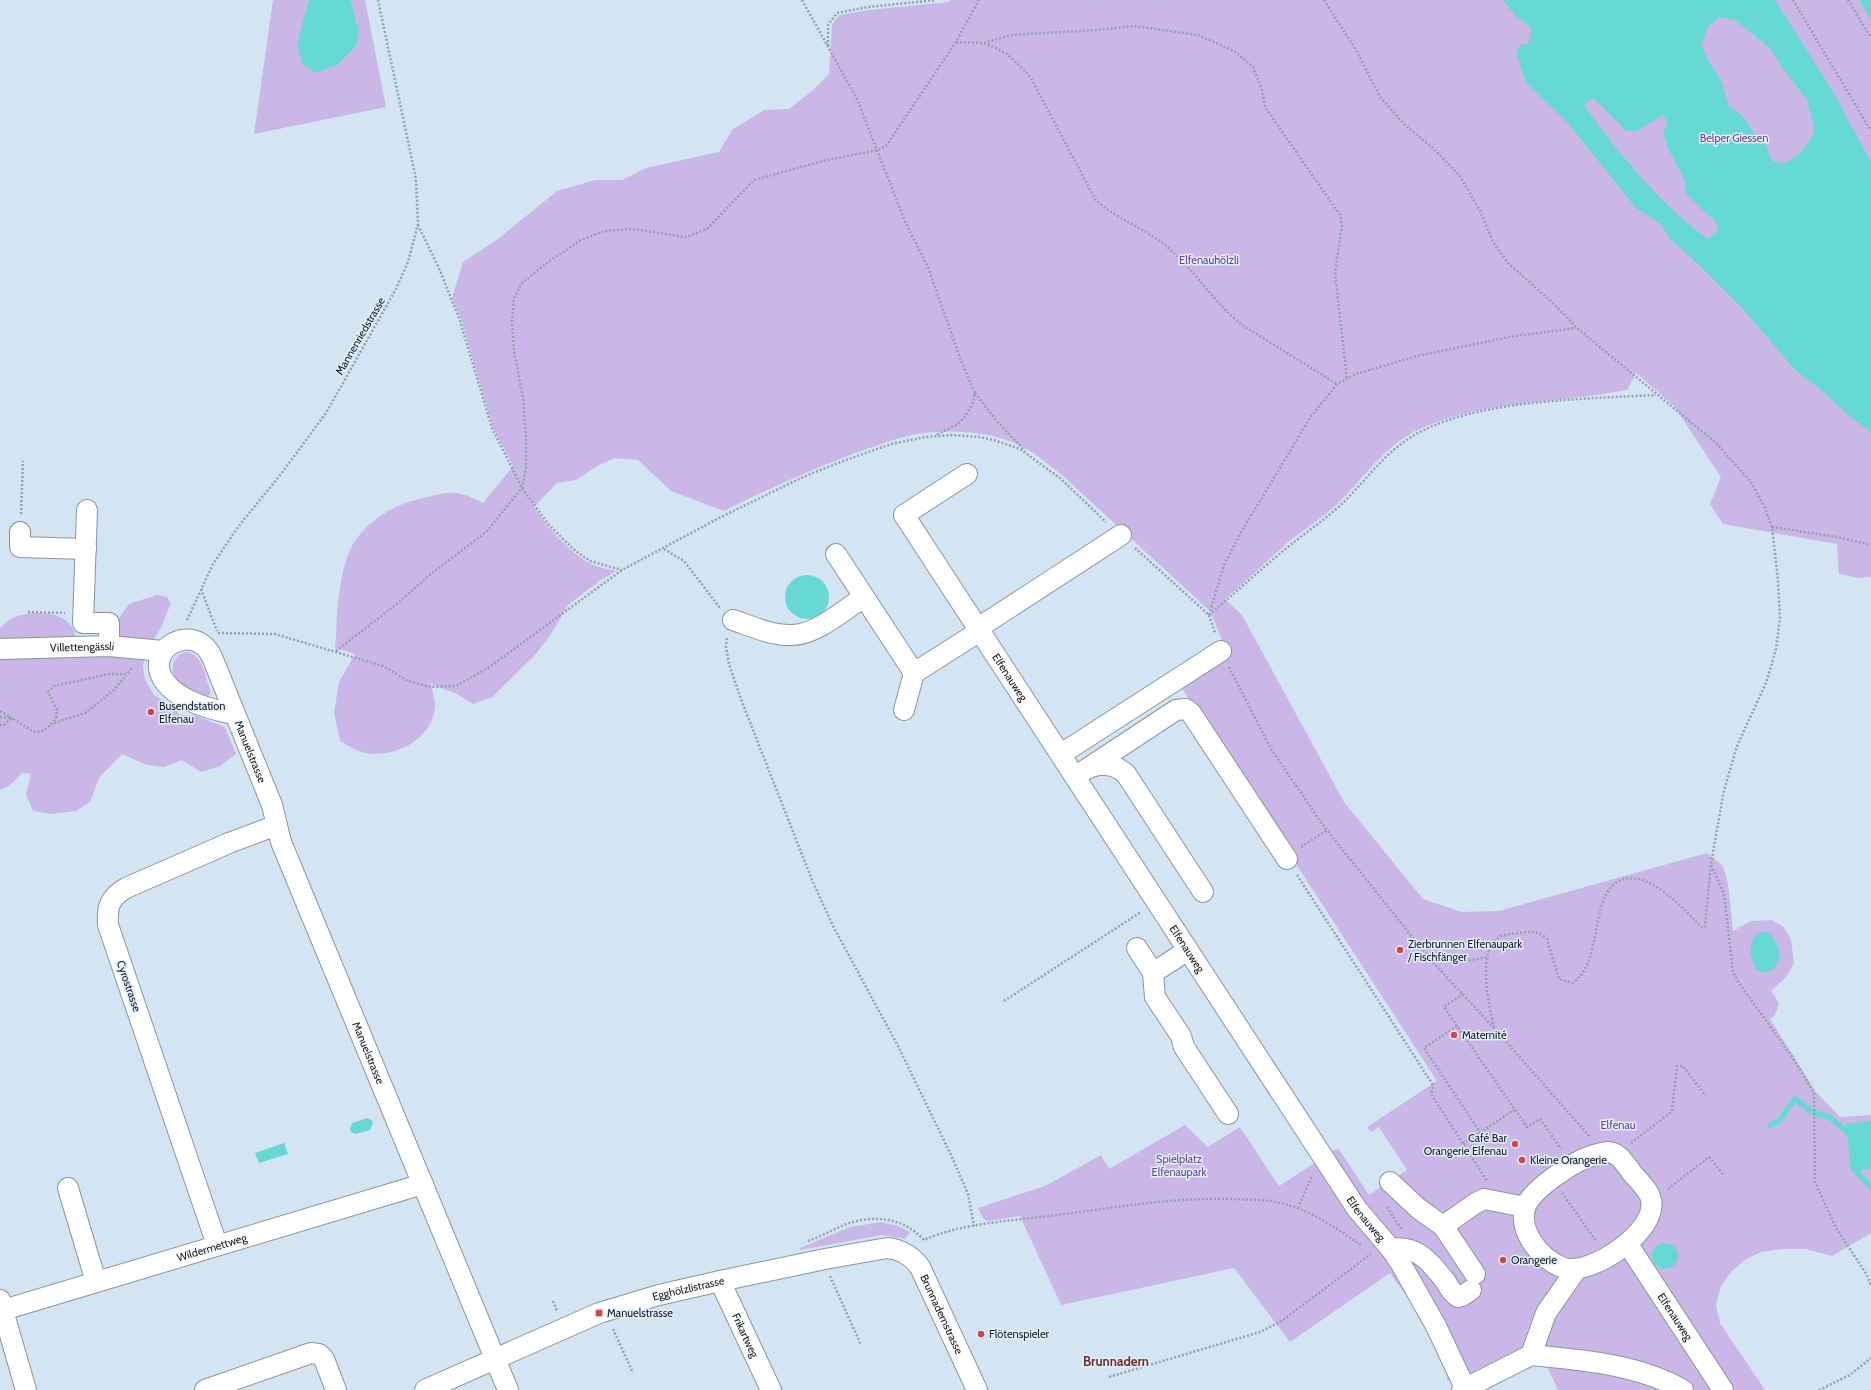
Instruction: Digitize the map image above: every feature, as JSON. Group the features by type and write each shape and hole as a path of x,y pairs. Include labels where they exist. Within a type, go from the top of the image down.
{"street":[{"name":"Elfenauweg","path":"967,474 904,514 1061,754 1081,773 1156,902 1357,1209 1382,1251 1436,1326 1464,1390 1531,1355"},
{"path":"87,510 83,623 109,623 109,646"},
{"path":"20,532 20,547 86,549"},
{"path":"904,710 914,674 1121,535"},
{"path":"836,554 914,674"},
{"path":"733,620 773,632 799,635 819,626 864,597"},
{"path":"163,650 169,645 180,640 187,639 200,643"},
{"name":"Manuelstrasse","path":"200,643 212,657 272,805 281,842 497,1358 508,1390"},
{"name":"Villettengässli","path":"0,648 109,646 163,650"},
{"name":"Manuelstrasse","path":"163,650 160,669 163,679 169,687 200,706 234,714"},
{"path":"1061,754 1222,651"},
{"path":"1081,773 1176,710 1186,709 1191,713 1294,853"},
{"path":"1081,773 1094,766 1105,764 1117,768 1126,774 1203,892"},
{"name":"Cyrostrasse","path":"217,1245 108,925 107,913 110,902 116,894 126,888 229,843 277,826"},
{"path":"1137,948 1153,973 1155,997 1181,1036 1184,1048 1228,1114"},
{"path":"1153,973 1188,950"},
{"path":"1610,1154 1650,1196 1652,1201 1650,1211 1644,1226 1627,1243 1590,1266 1576,1270 1568,1269 1555,1264 1541,1253 1526,1230 1524,1218 1525,1207 1533,1194 1572,1164 1586,1157 1610,1154"},
{"path":"1382,1251 1405,1248 1422,1255 1432,1263 1458,1297 1462,1296 1473,1282 1443,1226 1419,1209 1390,1182"},
{"name":"Wildermettweg","path":"1,1307 96,1282 423,1184"},
{"path":"68,1188 96,1282"},
{"path":"1443,1226 1484,1199 1525,1207"},
{"name":"Elfenauweg","path":"1627,1243 1723,1390"},
{"name":"Egghölzlistrasse","path":"425,1390 603,1311 659,1295 720,1281 879,1249 894,1249"},
{"name":"Brunnadernstrasse","path":"894,1249 908,1255 920,1267 977,1390"},
{"path":"1576,1270 1546,1313 1531,1355 1629,1369 1665,1380 1682,1390"},
{"name":"Frikartweg","path":"720,1281 772,1390"},
{"path":"1,1307 26,1390"},
{"path":"205,1390 312,1354 319,1354 324,1359 336,1390"}],"path":[{"name":"Mannenriedstrasse","path":"180,640 200,588 212,564 238,527 281,474 326,413 396,289 408,262 418,224 416,179 378,0"},
{"path":"802,0 857,99 906,224 928,267 961,361 975,393 995,419 1028,454"},
{"path":"828,46 828,25 837,13 868,7 936,0"},
{"path":"336,651 398,603 427,577 486,532 522,488 526,468 526,437 523,398 514,351 512,320 514,298 521,284 548,262 581,240 604,231 632,229 686,236 707,229 754,180 877,150 886,146 956,42 979,0"},
{"path":"1324,0 1356,50 1380,97 1405,125 1434,149 1460,176 1480,211 1493,242 1507,262 1555,305 1577,328 1716,444 1751,482 1765,508 1772,527 1778,580 1780,618 1776,650 1766,683 1737,746 1724,790 1711,864 1705,926 1703,928 1680,904 1645,881 1630,877 1618,881 1610,887 1604,897 1588,960 1583,973 1578,980 1572,983 1559,979 1547,940 1537,932 1532,931 1501,936 1494,943 1488,957 1487,992 1494,1028"},
{"path":"1793,0 1871,131"},
{"path":"1848,0 1871,38"},
{"path":"956,42 984,43 1011,35 1096,30 1134,26 1198,35 1234,51 1253,67 1262,90 1265,107 1340,215 1342,234 1336,273 1337,301 1347,379"},
{"path":"984,43 1007,54 1032,80 1095,199 1103,207 1149,233 1168,247 1242,326 1337,384"},
{"path":"418,224 439,268 460,321 492,428 522,488 550,525 573,549 590,561 622,570"},
{"path":"1577,328 1514,336 1417,356 1368,370 1337,384 1310,418 1240,534 1224,566 1209,615 1289,546 1339,506 1386,455 1423,430 1449,420 1516,406 1554,401 1656,395"},
{"path":"935,435 956,425 964,418 974,403 975,393"},
{"path":"20,532 24,461"},
{"path":"1772,527 1837,537 1871,545"},
{"path":"200,643 218,633 276,634 383,666 408,681 430,687 456,686 488,668 622,570 663,549 684,560 715,602 724,613 733,620 726,639 729,664 742,702 812,880 833,926 898,1046 951,1155 968,1194 974,1226"},
{"path":"200,588 218,633"},
{"path":"28,612 84,614"},
{"path":"1222,651 1271,749 1327,830 1429,958 1610,1154 1671,1112 1674,1104 1677,1066 1683,1066 1706,1096"},
{"path":"53,723 85,713 113,691 137,662"},
{"path":"0,710 38,733 43,732 56,719 57,710 48,692 54,686 110,674 127,674"},
{"path":"0,717 12,718"},
{"path":"0,725 4,725 12,718"},
{"path":"1327,830 1294,853 1433,1085 1431,1094 1488,1182"},
{"path":"1711,864 1724,894 1733,972 1739,983 1794,1058 1814,1093 1815,1182 1836,1228 1867,1274 1871,1286"},
{"path":"1004,1001 1156,902"},
{"path":"1429,958 1465,960 1488,957"},
{"path":"1463,994 1444,1007 1527,1127 1540,1119 1572,1164"},
{"path":"1457,1026 1424,1048 1480,1132"},
{"path":"1463,1144 1514,1110"},
{"path":"1652,1201 1710,1157 1722,1174"},
{"path":"1552,1179 1607,1256"},
{"path":"1298,1208 1310,1182"},
{"path":"804,1243 849,1224 874,1218 886,1219 899,1223 917,1233 924,1240 974,1226 1140,1204 1183,1200 1258,1200 1298,1208 1319,1217 1362,1246"},
{"path":"1367,1249 1382,1251"},
{"path":"1109,1377 1260,1332 1280,1322 1382,1251"},
{"path":"830,1275 861,1345"},
{"path":"553,1301 556,1309"},
{"path":"611,1325 633,1373"},
{"path":"1818,1390 1850,1374 1871,1358"}],"green space":[{"path":"273,0 309,0 306,11 359,32 351,0 365,0 386,107 254,134"},
{"path":"950,0 1871,0 1871,577 1858,578 1839,574 1837,544 1723,524 1710,504 1721,477 1674,406 1636,373 1627,390 1524,403 1474,412 1449,418 1410,434 1386,452 1334,507 1286,544 1225,599 1242,615 1344,802 1423,899 1462,912 1499,911 1707,853 1723,866 1728,884 1733,931 1751,921 1771,920 1783,926 1791,940 1794,963 1787,976 1771,991 1779,1003 1775,1015 1770,1019 1816,1092 1840,1117 1871,1115 1871,1233 1832,1256 1806,1249 1781,1249 1761,1252 1746,1259 1731,1272 1721,1286 1716,1305 1720,1323 1765,1390 1558,1390 1544,1360 1462,1386 1447,1380 1441,1353 1434,1338 1426,1324 1390,1273 1290,1342 1234,1268 1061,1305 1020,1216 987,1221 983,1218 978,1208 1045,1186 1101,1155 1109,1169 1185,1125 1208,1147 1240,1127 1279,1186 1338,1148 1369,1195 1407,1170 1379,1127 1371,1132 1367,1127 1437,1081 1179,684 1227,652 1210,611 1063,476 1046,462 1022,446 996,437 955,431 908,436 828,463 724,511 671,491 638,460 615,458 597,466 576,480 557,483 534,507 552,531 573,552 589,563 616,571 598,582 568,605 550,636 534,656 492,697 473,704 457,694 431,684 435,705 432,720 419,738 409,745 388,753 376,754 362,752 340,741 334,713 339,682 355,654 335,648 337,608 342,579 351,547 361,533 375,520 392,509 410,502 445,493 458,493 483,503 513,466 493,428 462,322 452,298 463,262 498,239 557,191 596,180 622,180 646,168 719,152 732,130 764,110 789,109 812,91 829,74 832,25 839,15 869,10 949,2"},
{"path":"157,595 167,597 171,603 160,630 146,649 143,666 145,680 154,695 176,710 180,715 194,715 225,727 236,754 220,766 201,772 182,760 164,767 147,765 122,754 99,778 90,802 76,811 52,814 33,811 26,794 31,774 22,773 9,786 0,790 0,628 10,619 20,615 38,613 48,614 65,620 71,626 75,634 74,649 118,648 117,621 129,604"},
{"path":"184,652 195,656 202,666 211,692 207,698 190,692 177,682 173,672 174,663 179,655"},
{"path":"881,1222 898,1226 910,1232 905,1239 882,1235 800,1250 800,1248 850,1227"}],"shaded area":[{"path":"309,0 351,0 359,32 356,46 337,65 315,73 302,64 297,44"},
{"name":"Belper Giessen","path":"1503,0 1775,0 1831,88 1871,162 1871,432 1847,414 1820,389 1795,370 1744,310 1698,264 1669,238 1662,225 1636,208 1567,122 1526,83 1516,53 1520,45 1528,44 1532,29 1515,15","holes":["1720,17 1735,20 1770,48 1781,66 1807,100 1813,122 1813,135 1800,153 1786,163 1775,162 1770,158 1766,145 1754,133 1741,114 1729,107 1721,80 1708,60 1701,44 1708,27","1593,98 1626,131 1635,132 1663,115 1668,123 1663,132 1668,148 1686,183 1685,190 1687,195 1715,221 1718,230 1708,239 1691,226 1657,195 1625,159 1584,105"]},
{"path":"1859,0 1871,0 1871,19"},
{"path":"807,575 819,579 825,585 829,597 825,609 819,615 807,619 795,615 789,609 785,597 789,585 795,579"},
{"path":"1762,931 1769,934 1774,939 1779,953 1779,960 1771,971 1762,973 1755,968 1750,950 1753,938"},
{"path":"367,1118 373,1123 370,1130 356,1134 352,1133 350,1129 352,1123"},
{"path":"1871,1121 1871,1169 1851,1171 1846,1124"},
{"path":"284,1143 288,1154 259,1163 255,1153"},
{"path":"1665,1243 1674,1247 1678,1256 1674,1265 1665,1269 1656,1265 1652,1256 1656,1247"}],"waterway":[{"path":"1770,1125 1779,1121 1795,1099 1814,1113 1830,1117 1847,1132"},
{"path":"1856,1171 1871,1187"}],"place":[{"name":"Busendstation Elfenau","path":"151,712"},
{"name":"Zierbrunnen Elfenaupark / Fischfänger","path":"1400,950"},
{"name":"Maternité","path":"1454,1035"},
{"name":"Café Bar Orangerie Elfenau","path":"1515,1144"},
{"name":"Kleine Orangerie","path":"1522,1160"},
{"name":"Orangerie","path":"1503,1260"},
{"name":"Manuelstrasse","path":"599,1313"},
{"name":"Flötenspieler","path":"981,1334"}],"district":[{"name":"Brunnadern","path":"1116,1361"}],"park label":[{"name":"Elfenauhölzli","path":"1209,260"},
{"name":"Elfenau","path":"1618,1125"},
{"name":"Spielplatz Elfenaupark","path":"1179,1165"}]}
